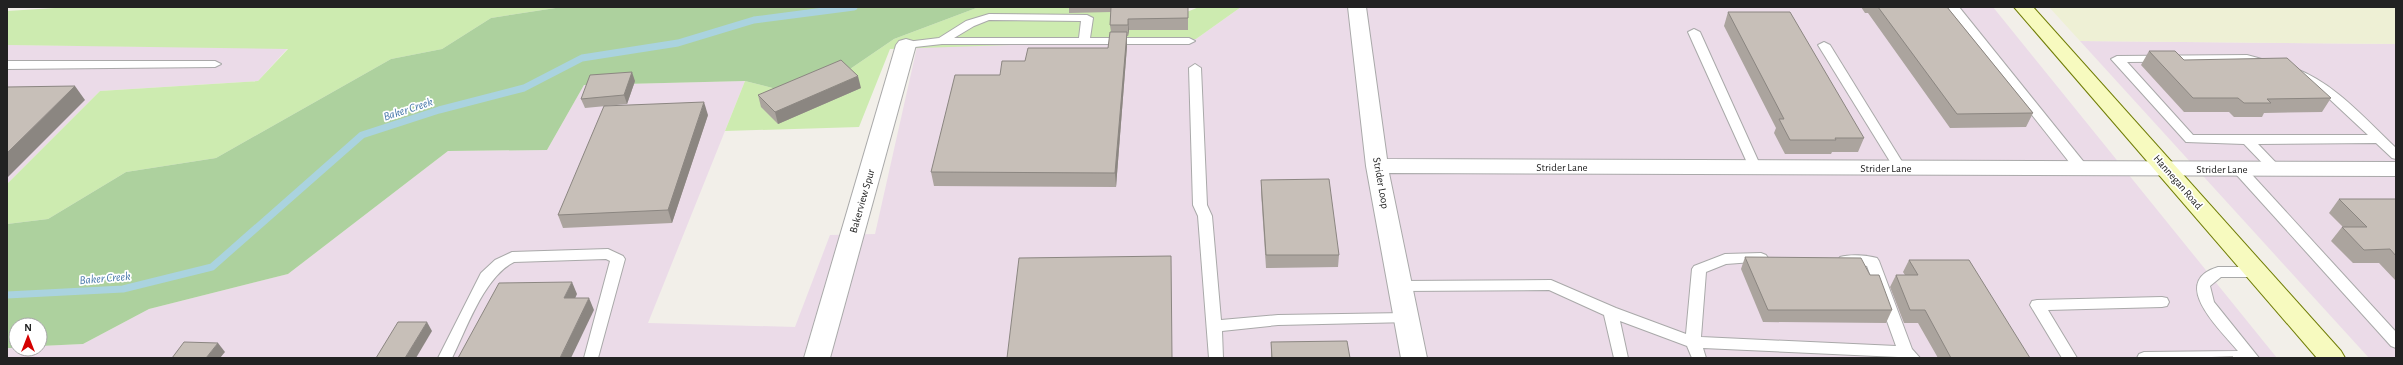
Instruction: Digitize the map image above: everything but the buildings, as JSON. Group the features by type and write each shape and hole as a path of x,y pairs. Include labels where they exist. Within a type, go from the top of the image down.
{"main road":[{"name":"Hannegan Road","path":"2023,7 2332,358"}],"street":[{"name":"Strider Loop","path":"1358,7 1377,166 1414,358"},
{"name":"Bakerview Spur","path":"817,358 906,45"},
{"name":"Strider Lane","path":"1377,166 2396,169"}],"lane":[{"path":"1953,7 2082,168"},
{"path":"942,41 958,29 978,19 989,17 1087,18 1084,41"},
{"path":"1694,32 1755,167"},
{"path":"906,45 942,41 1189,41"},
{"path":"1824,45 1900,168"},
{"path":"2379,139 2190,139 2117,59 2247,58 2308,76 2326,89 2396,155"},
{"path":"7,65 215,64"},
{"path":"1196,68 1200,205 1205,216 1216,358"},
{"path":"2247,140 2276,169"},
{"path":"2239,169 2396,342"},
{"path":"445,358 486,277 500,263 512,257 608,254 618,259 591,358"},
{"path":"1699,358 1693,342 1699,269 1725,259 1772,258"},
{"path":"1400,286 1551,285 1611,312 1693,342 1909,355 1872,261 1833,260"},
{"path":"2252,357 2208,304 2204,293 2203,284 2218,272 2257,272"},
{"path":"2070,358 2036,304 2162,302"},
{"path":"1611,312 1621,358"},
{"path":"1214,326 1278,320 1406,318"},
{"path":"2144,358 2252,357"}],"shaded area":[{"path":"1241,7 1993,7 2277,358 7,358 7,348 8,357 48,357 48,346 83,344 149,309 288,274 448,151 547,150 584,85 745,81 648,323 795,327 830,235 875,234 917,47 1196,39"},
{"path":"2080,41 2396,44 2396,358 2369,358"},
{"path":"7,45 288,48 258,81 100,91 7,184"}],"green space":[{"path":"71,7 562,7 491,18 442,49 391,59 216,158 126,172 48,219 7,224 7,184 100,91 258,81 288,49 7,45 7,11"},
{"path":"562,7 979,7 894,39 831,82 788,92 745,81 584,85 547,150 448,151 288,274 149,309 83,344 48,346 48,317 8,317 7,348 7,224 48,219 126,172 216,158 391,59 442,49 491,18"},
{"path":"979,7 1176,7 1177,16 1199,7 1241,7 1196,39 890,49 859,127 725,131 745,81 788,92 831,82 894,39"},
{"path":"2049,7 2396,7 2396,44 2080,41"}],"waterway":[{"name":"Baker Creek","path":"7,295 123,289 212,267 362,135 439,110 524,88 582,58 678,43 754,20 854,7"}]}
